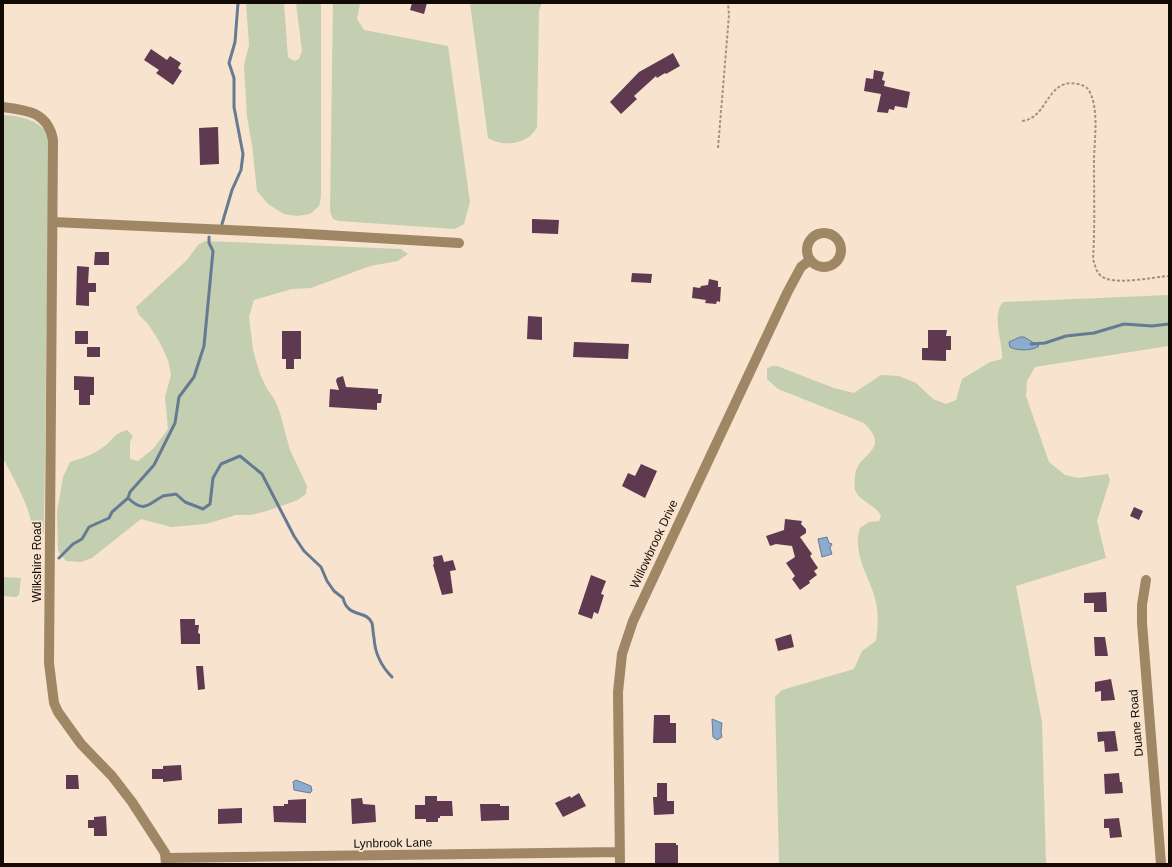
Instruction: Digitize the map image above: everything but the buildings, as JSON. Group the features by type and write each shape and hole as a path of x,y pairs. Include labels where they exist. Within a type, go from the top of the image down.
{"street":[{"name":"Wilkshire Road","path":"3,107 28,111 41,117 49,127 53,145 49,663 54,703 60,717 81,744 112,776 132,802 165,853 166,861"},
{"path":"53,222 300,233 460,243"},
{"name":"Willowbrook Drive","path":"620,864 618,692 621,665 627,637 696,485 787,293 802,267 810,260"},
{"name":"Duane Road","path":"1146,580 1142,623 1161,864"},
{"name":"Lynbrook Lane","path":"166,861 318,861 620,852"}],"path":[{"path":"718,148 729,15 728,3"},
{"path":"1022,120 1036,115 1057,89 1066,84 1081,84 1088,88 1092,100 1095,120 1094,161 1096,205 1094,259 1096,268 1100,275 1108,280 1128,280 1169,276"}],"green space":[{"path":"246,3 284,3 288,57 294,61 299,59 302,51 296,3 321,3 321,197 319,206 310,214 297,216 284,214 268,204 257,191 252,145 247,117 244,65 249,45"},
{"path":"333,3 360,3 357,19 364,30 448,46 470,202 464,224 455,229 339,221 333,219 330,211"},
{"path":"470,3 542,3 539,11 537,127 533,133 522,141 516,143 501,143 488,138"},
{"path":"3,115 17,116 36,123 46,132 49,138 44,532 41,537 33,538 27,507 3,458"},
{"path":"205,241 401,249 408,254 398,261 370,266 311,288 292,289 254,300 249,317 253,350 260,374 267,389 275,400 280,413 290,450 307,486 306,494 298,500 267,511 251,515 236,515 206,524 171,527 141,519 92,558 81,562 66,561 58,551 57,512 63,477 70,462 94,453 106,445 115,436 127,430 133,436 130,442 130,459 138,461 154,448 168,429 165,397 171,375 168,360 159,341 148,324 139,315 136,307 187,260 198,245"},
{"path":"1169,295 1169,346 1035,367 1027,381 1026,396 1049,462 1065,475 1078,478 1108,474 1110,480 1097,521 1106,558 1016,586 1042,722 1046,864 779,864 775,697 782,690 854,669 862,651 876,641 878,620 877,609 872,589 859,555 858,537 860,528 869,522 879,521 881,516 876,509 860,498 855,490 856,471 874,447 875,441 872,433 864,423 778,389 767,379 767,369 771,366 777,366 834,388 854,393 881,375 899,376 916,383 933,399 946,404 956,400 962,379 990,362 1002,359 998,329 998,315 1003,302"},
{"path":"3,577 21,578 19,595 16,597 3,596"}],"water":[{"path":"1020,337 1024,337 1039,346 1033,349 1024,350 1010,347 1009,342"},
{"path":"827,537 829,543 832,544 830,548 832,554 822,557 818,539"},
{"path":"712,719 722,723 722,737 717,740 713,737"},
{"path":"296,780 311,786 312,791 310,793 294,790 293,782"}],"waterway":[{"path":"222,224 232,190 241,170 243,154 234,107 234,78 229,63 235,42 238,3"},
{"path":"59,558 73,544 82,539 89,527 109,518 112,512 128,498 130,492 154,465 175,423 179,397 194,377 204,346 213,251 209,243 209,237"},
{"path":"1031,344 1045,343 1066,336 1094,333 1124,324 1152,326 1169,324"},
{"path":"128,498 134,503 143,507 163,496 176,494 185,502 203,509 210,504 213,478 221,464 240,456 262,474 294,536 304,551 321,567 327,581 334,591 343,598 345,605 349,609 366,616 372,623 377,654 385,669 392,677"},
{"path":"34,574 41,569"}]}
